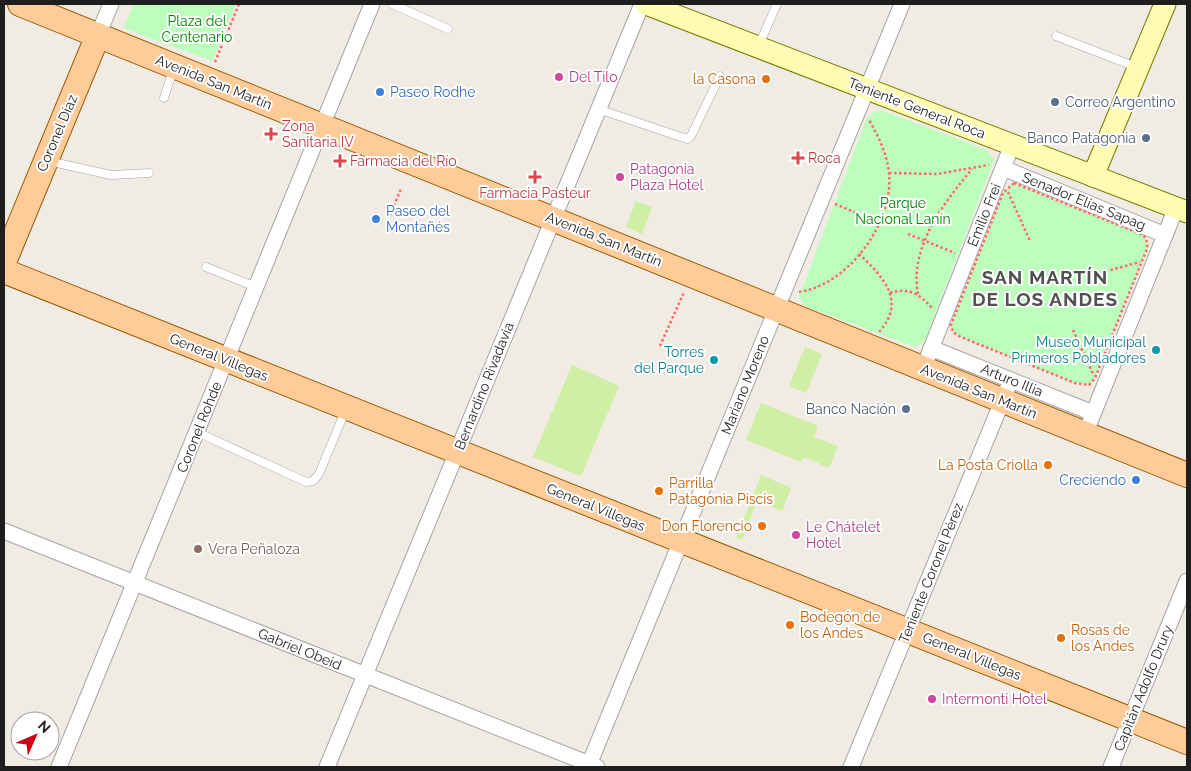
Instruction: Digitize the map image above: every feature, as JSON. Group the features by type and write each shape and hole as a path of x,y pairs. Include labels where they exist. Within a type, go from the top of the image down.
{"main road":[{"name":"Avenida San Martín","path":"20,4 776,309 927,358 1089,424 1187,475"},
{"name":"Teniente General Roca","path":"646,4 1182,210"},
{"path":"1093,176 1165,4"},
{"name":"Coronel Díaz","path":"4,262 98,35"},
{"name":"General Villegas","path":"4,271 1187,742"}],"street":[{"name":"Coronel Díaz","path":"98,35 111,4"},
{"name":"Coronel Rohde","path":"59,767 372,4"},
{"name":"Bernardino Rivadavia","path":"327,767 642,4"},
{"name":"Mariano Moreno","path":"591,766 681,541 902,4"},
{"name":"Emilio Frei","path":"927,358 972,260 996,170 1012,145"},
{"name":"Senador Elías Sapag","path":"996,170 1084,200 1166,235"},
{"path":"1084,200 1093,176"},
{"path":"1089,424 1166,235 1182,210"},
{"name":"Teniente Coronel Pérez","path":"851,767 1006,390"},
{"name":"Gabriel Obeid","path":"4,531 591,766"},
{"name":"Capitán Adolfo Drury","path":"1110,767 1187,581"}],"lane":[{"path":"392,4 448,29"},
{"path":"758,47 777,4"},
{"path":"1056,36 1138,68"},
{"path":"164,98 174,65"},
{"path":"598,109 687,139 691,136 720,76"},
{"path":"46,160 111,175 149,173"},
{"path":"206,267 256,287"},
{"path":"197,432 306,482 313,481 319,474 346,408"}],"path":[{"path":"208,80 239,4"},
{"path":"864,127 867,118 872,113"},
{"path":"799,292 826,284 859,254 879,222 889,189 889,173 881,140 867,118"},
{"path":"889,173 937,174 994,164 996,170"},
{"path":"918,294 916,266 924,240 949,198 972,169"},
{"path":"1010,184 1020,184 1143,235 1148,245 1094,378 1086,386 953,332 951,325 972,260 1006,188 1010,184"},
{"path":"1006,188 1030,241"},
{"path":"390,215 401,189"},
{"path":"837,195 833,204 885,225"},
{"path":"908,234 972,260"},
{"path":"859,254 873,267 890,293 893,302 891,313 878,334 886,337"},
{"path":"1096,274 1142,261"},
{"path":"660,346 691,275"},
{"path":"799,297 803,283"},
{"path":"890,293 905,290 918,294 935,313"},
{"path":"1073,330 1094,378"}],"green space":[{"name":"Plaza del Centenario","path":"134,4 236,4 212,61 124,28"},
{"name":"Parque Nacional Lanín","path":"881,110 986,150 994,160 925,340 915,347 810,308 804,305 799,297 867,118 872,113"},
{"path":"1014,183 1143,235 1147,241 1145,254 1095,378 1089,385 1075,383 961,337 955,334 952,329 951,325 1003,193"},
{"path":"636,201 652,207 642,234 626,227"},
{"path":"805,347 822,354 806,393 789,386"},
{"path":"572,365 619,386 581,476 533,457"},
{"path":"761,403 818,426 814,437 838,446 829,468 804,457 801,462 746,440"},
{"path":"761,475 791,488 782,511 757,502 742,540 736,538"}],"place":[{"name":"Del Tilo","path":"559,77"},
{"name":"la Casona","path":"766,79"},
{"name":"Paseo Rodhe","path":"380,92"},
{"name":"Correo Argentino","path":"1055,102"},
{"name":"Zona Sanitaria IV","path":"271,134"},
{"name":"Banco Patagonia","path":"1146,138"},
{"name":"Roca","path":"798,158"},
{"name":"Farmacia del Río","path":"340,161"},
{"name":"Farmacia Pasteur","path":"535,177"},
{"name":"Patagonia Plaza Hotel","path":"620,177"},
{"name":"Paseo del Montañés","path":"376,219"},
{"name":"Museo Municipal Primeros Pobladores","path":"1156,350"},
{"name":"Torres del Parque","path":"714,360"},
{"name":"Banco Nación","path":"906,409"},
{"name":"La Posta Criolla","path":"1048,465"},
{"name":"Creciendo","path":"1136,480"},
{"name":"Parrilla Patagonia Piscis","path":"659,491"},
{"name":"Don Florencio","path":"762,526"},
{"name":"Le Chátelet Hotel","path":"796,535"},
{"name":"Vera Peñaloza","path":"198,549"},
{"name":"Bodegón de los Andes","path":"790,625"},
{"name":"Rosas de los Andes","path":"1061,638"},
{"name":"Intermonti Hotel","path":"932,699"}],"district":[{"name":"SAN MARTÍN DE LOS ANDES","path":"1045,288"}]}
